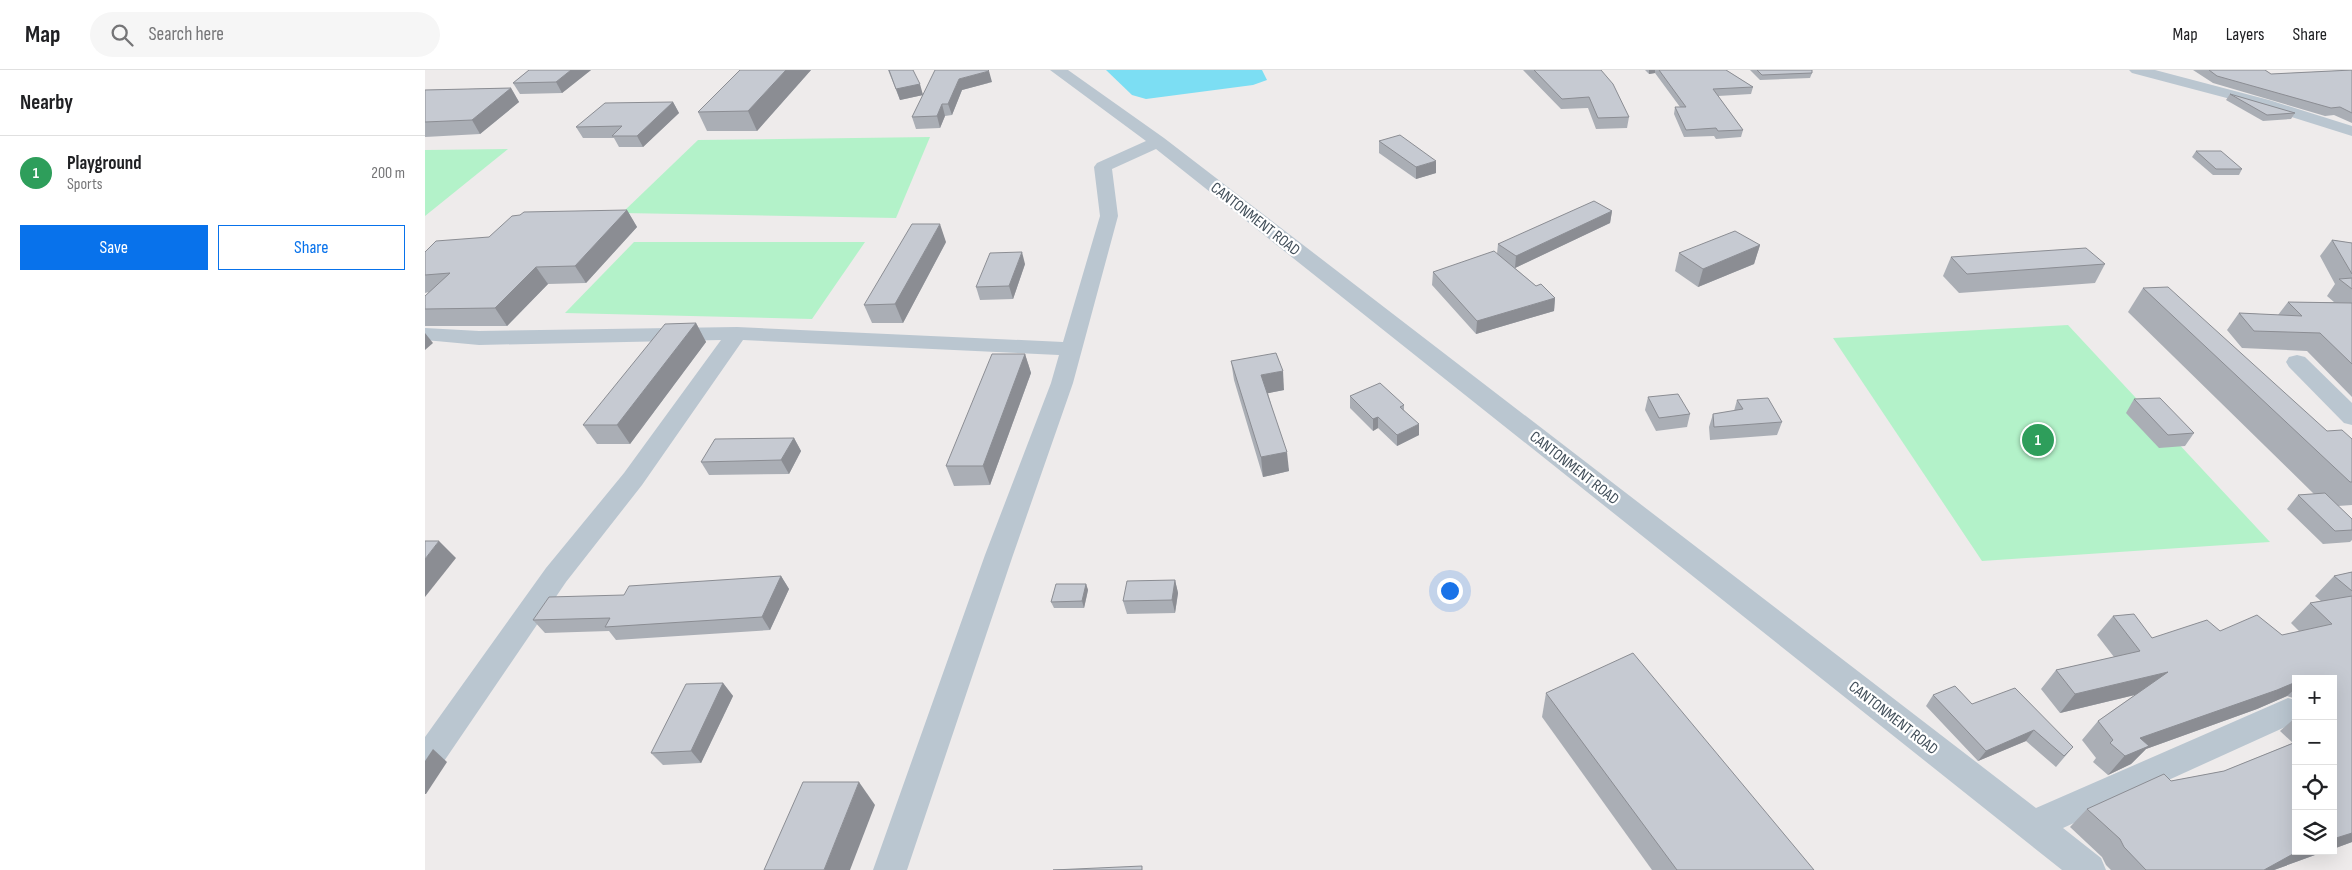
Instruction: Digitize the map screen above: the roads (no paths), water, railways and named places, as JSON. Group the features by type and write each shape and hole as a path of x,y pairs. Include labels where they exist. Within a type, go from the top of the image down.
{"street":[{"name":"CANTONMENT ROAD","path":"1057,70 1158,142 2034,825 2089,870"},
{"path":"2137,70 2263,103 2352,131"},
{"path":"890,870 999,555 1061,383 1109,216 1103,167 1158,142"},
{"path":"425,334 479,338 737,333 1070,348"},
{"path":"425,762 556,575 633,479 737,333"},
{"path":"2297,362 2352,417"},
{"path":"2034,825 2288,711"}],"water":[{"path":"1106,70 1262,70 1267,80 1253,85 1146,99 1132,95"}],"place":[{"name":"Playground","path":"2038,440"}]}
